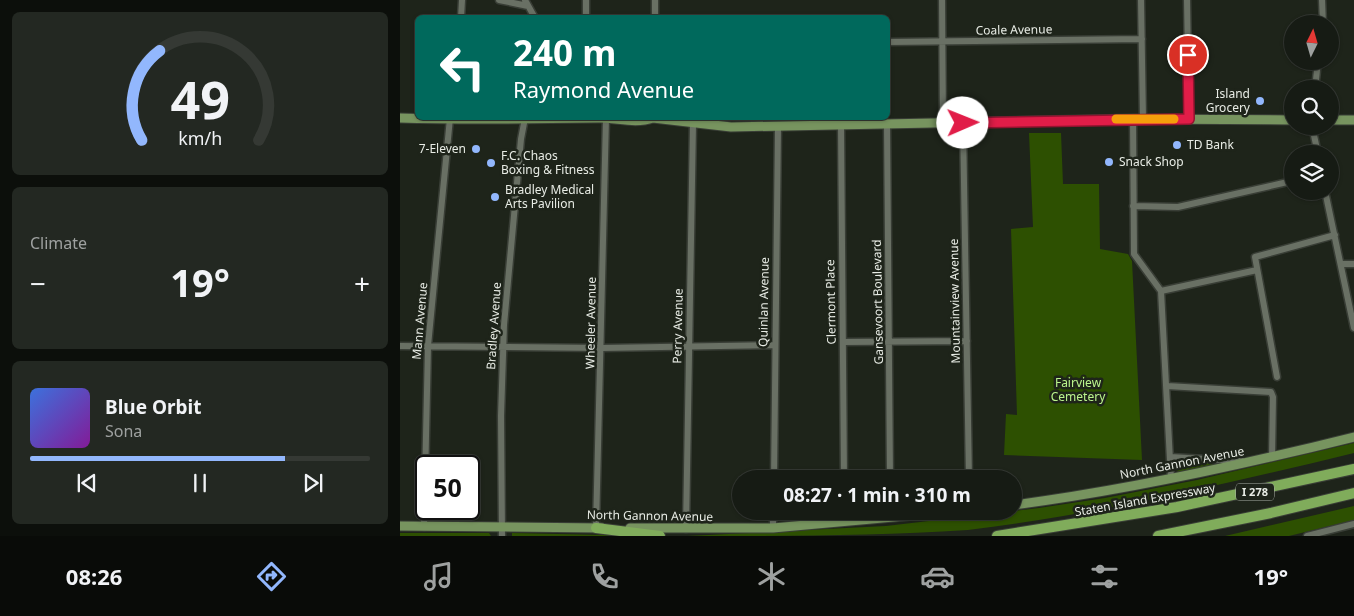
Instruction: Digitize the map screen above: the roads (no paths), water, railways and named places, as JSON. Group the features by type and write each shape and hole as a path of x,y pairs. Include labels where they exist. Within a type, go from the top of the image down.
{"highway":[{"name":"Staten Island Expressway","path":"998,536 1177,508 1354,469"},
{"name":"I 278","path":"1158,536 1264,515 1354,493"},
{"path":"596,528 660,536"}],"main road":[{"path":"400,118 415,118"},
{"path":"666,120 731,127 1133,119 1284,120"},
{"path":"632,120 648,120"},
{"path":"1339,120 1354,120"},
{"name":"North Gannon Avenue","path":"1022,504 1171,479 1253,462 1354,437"},
{"name":"North Gannon Avenue","path":"400,526 502,531 596,528 686,530 773,528 857,520"}],"street":[{"path":"461,15 462,0"},
{"path":"499,0 526,3 533,15"},
{"path":"586,0 586,15"},
{"path":"655,0 655,15"},
{"path":"942,0 943,123"},
{"path":"1141,0 1143,119"},
{"path":"1187,0 1189,119"},
{"path":"1322,0 1322,15"},
{"name":"Coale Avenue","path":"890,42 1142,40"},
{"path":"1133,119 1134,254 1161,291 1171,479"},
{"name":"Mann Avenue","path":"424,527 428,346 450,120"},
{"name":"Bradley Avenue","path":"502,531 503,348 520,138 525,120"},
{"name":"Wheeler Avenue","path":"596,528 602,348 606,120"},
{"name":"Mountainview Avenue","path":"963,123 969,470"},
{"name":"Perry Avenue","path":"686,530 693,124"},
{"name":"Clermont Place","path":"841,125 844,470"},
{"name":"Gansevoort Boulevard","path":"887,125 890,470"},
{"name":"Quinlan Avenue","path":"774,470 778,126"},
{"path":"1133,206 1178,206 1284,183"},
{"path":"1327,200 1354,328"},
{"path":"1277,377 1255,258 1335,235"},
{"path":"1341,264 1354,264"},
{"path":"1161,291 1257,270"},
{"path":"843,342 967,341"},
{"path":"400,346 602,348 775,345"},
{"path":"1167,386 1271,392 1273,397 1272,457"},
{"path":"1170,457 1253,462"},
{"path":"773,520 773,528"},
{"path":"1307,536 1354,524"}],"place":[{"name":"Island Grocery","path":"1260,101"},
{"name":"TD Bank","path":"1177,145"},
{"name":"7-Eleven","path":"476,149"},
{"name":"Snack Shop","path":"1109,162"},
{"name":"F.C. Chaos Boxing & Fitness","path":"491,163"},
{"name":"Bradley Medical Arts Pavilion","path":"495,197"}],"park label":[{"name":"Fairview Cemetery","path":"1078,390"}]}
